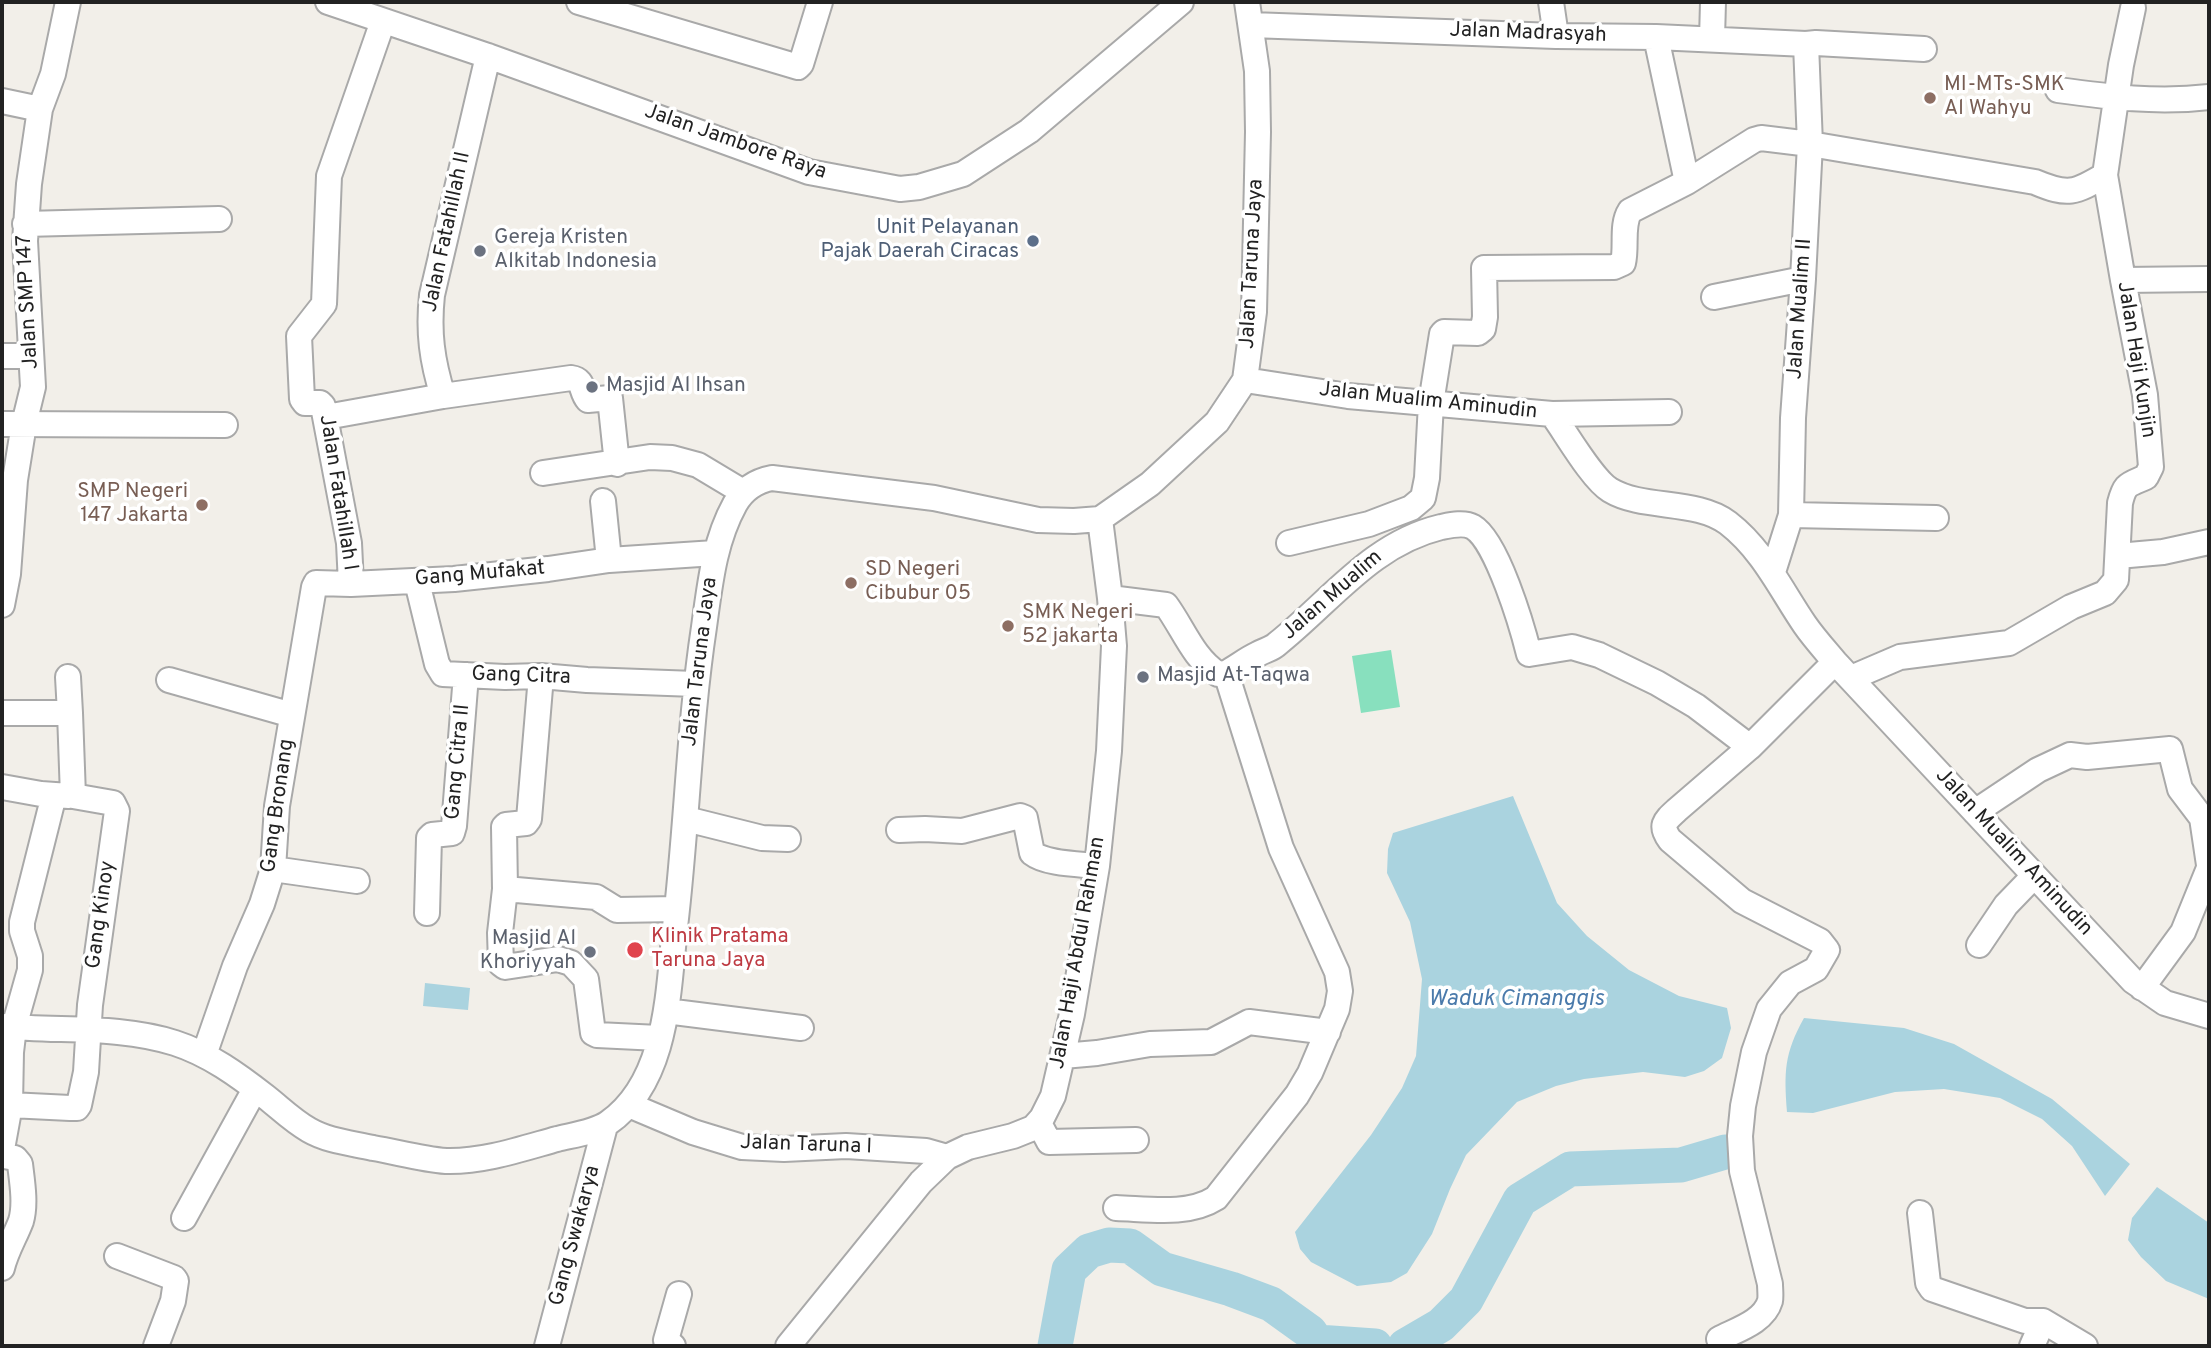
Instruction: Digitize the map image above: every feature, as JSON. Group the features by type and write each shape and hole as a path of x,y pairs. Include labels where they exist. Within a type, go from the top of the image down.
{"street":[{"name":"Jalan SMP 147","path":"2,605 8,575 15,480 13,424 33,394 32,356 17,234 29,184 40,109 57,57 68,2"},
{"name":"Jalan Jambore Raya","path":"328,2 488,56 809,172 900,189 919,187 963,174 1029,131 1181,2"},
{"path":"579,2 798,67 820,2"},
{"path":"1551,2 1556,36"},
{"path":"1712,39 1713,2"},
{"name":"Jalan Haji Kunjin","path":"1843,670 1900,657 2003,645 2071,607 2110,590 2116,580 2122,493 2126,485 2144,478 2151,469 2145,395 2105,175 2133,8"},
{"name":"Jalan Madrasyah","path":"1249,13 1556,36 1656,37 1924,49"},
{"name":"Jalan Taruna Jaya","path":"8,1027 87,1029 156,1037 204,1055 320,1136 445,1161 506,1153 605,1126 629,1105 647,1076 666,1011 686,819 695,684 715,553 735,504 743,492 761,480 772,478 934,498 1038,520 1066,522 1100,519 1150,485 1217,422 1245,380 1254,312 1257,71 1249,13"},
{"name":"Jalan Fatahillah I","path":"351,584 348,543 326,417 321,404 305,403 302,399 299,336 324,304 329,176 383,20"},
{"path":"1656,37 1685,171"},
{"name":"Jalan Mualim II","path":"1773,572 1791,515 1793,418 1804,279 1810,144 1806,44"},
{"name":"Jalan Fatahillah II","path":"443,396 432,352 429,325 432,295 488,56"},
{"path":"2057,90 2116,99 2168,101 2209,97"},
{"path":"2,101 40,109"},
{"path":"1289,543 1369,524 1411,509 1420,503 1427,478 1431,403 1442,334 1478,332 1483,327 1484,268 1614,267 1623,263 1626,252 1626,218 1630,212 1685,171 1760,138 2035,181 2058,191 2082,189 2105,175"},
{"path":"17,234 219,219"},
{"path":"1714,297 1804,279"},
{"path":"2123,280 2209,279"},
{"path":"2,356 32,356"},
{"path":"326,417 443,396 570,379 581,382 588,400 610,398 617,464"},
{"name":"Jalan Mualim Aminudin","path":"1245,380 1348,396 1552,414 1593,472 1611,490 1707,513 1726,521 1773,572 1805,625 1843,670 2142,988 2165,1003 2209,1016"},
{"path":"1552,414 1669,412"},
{"path":"13,424 225,425"},
{"path":"543,473 650,457 680,459 698,465 743,492"},
{"path":"603,501 608,560"},
{"path":"1791,515 1936,518"},
{"name":"Jalan Haji Abdul Rahman","path":"1039,1123 1053,1096 1072,1014 1097,866 1109,751 1114,646 1100,519"},
{"name":"Jalan Mualim","path":"1226,673 1266,651 1349,578 1394,544 1420,533 1460,524 1473,527 1502,573 1514,601 1529,654 1572,647 1629,668 1696,706 1750,747"},
{"path":"2118,556 2163,552 2209,542"},
{"name":"Gang Mufakat","path":"351,584 416,582 548,569 608,560 715,553"},
{"name":"Gang Bronang","path":"204,1055 273,869 277,806 314,587 320,582 351,584"},
{"name":"Gang Citra","path":"416,582 439,670 445,675 541,676 695,684"},
{"path":"1110,598 1166,605 1200,657 1220,675 1226,673 1281,848 1337,972 1339,1000 1328,1032 1297,1096 1216,1198 1200,1207 1182,1209 1116,1208"},
{"path":"1719,1339 1763,1314 1771,1300 1770,1284 1742,1171 1740,1136 1754,1052 1769,1009 1790,983 1822,961 1827,948 1820,941 1742,901 1670,840 1664,831 1666,820 1843,670"},
{"name":"Gang Citra II","path":"427,913 429,837 450,833 454,828 466,675"},
{"path":"541,676 528,819 526,822 504,826 505,889 500,933 502,966 564,959 586,979 593,1033 659,1038"},
{"path":"2,1268 5,1252 20,1221 23,1204 20,1164 15,1158 4,1156 2,1152 10,1105 11,1052 8,1027 30,970 30,956 22,922 64,796 70,713 68,677"},
{"path":"169,680 292,715"},
{"path":"2,713 70,713"},
{"path":"1975,812 2038,770 2070,755 2087,757 2170,749 2180,789 2202,818 2209,866 2183,932 2142,988"},
{"path":"2,787 64,796"},
{"name":"Gang Kinoy","path":"10,1105 78,1107 86,1072 87,1029 117,811 113,803 64,796"},
{"path":"899,830 962,831 1020,816 1025,818 1032,853 1035,856 1046,860 1097,866"},
{"path":"686,819 762,838 788,839"},
{"path":"273,869 356,880"},
{"path":"1979,945 2006,905 2034,876"},
{"path":"505,889 596,897 617,910 677,909"},
{"path":"666,1011 801,1028"},
{"path":"1063,1056 1150,1044 1211,1042 1249,1023 1328,1032"},
{"path":"184,1217 256,1089"},
{"name":"Jalan Taruna I","path":"629,1105 693,1132 743,1147 859,1147 926,1151 947,1157"},
{"path":"788,1346 921,1182 947,1157 968,1147 1023,1133 1039,1123 1047,1140 1052,1143 1136,1140"},
{"name":"Gang Swakarya","path":"547,1346 605,1126"},
{"path":"1920,1213 1928,1283 1932,1289 2025,1321 2043,1321 2085,1346"},
{"path":"117,1256 176,1281 173,1301 156,1346"},
{"path":"672,1346 666,1340 679,1294"},
{"path":"2032,1346 2043,1321"}],"green space":[{"path":"1391,650 1400,707 1361,713 1352,656"}],"water":[{"name":"Waduk Cimanggis","path":"1513,796 1557,903 1587,936 1629,970 1679,996 1727,1008 1731,1028 1722,1058 1704,1071 1685,1077 1643,1072 1584,1079 1556,1086 1517,1102 1466,1155 1432,1234 1407,1273 1391,1282 1357,1286 1311,1262 1300,1249 1295,1232 1371,1135 1402,1088 1416,1056 1422,979 1410,922 1387,873 1388,849 1393,833"},
{"path":"425,983 470,988 468,1010 423,1006"},
{"path":"1804,1018 1904,1028 1954,1044 2052,1099 2130,1164 2105,1196 2072,1146 2042,1119 2000,1098 1944,1089 1895,1092 1813,1113 1787,1112 1787,1064 1792,1042"},
{"path":"2157,1187 2209,1223 2209,1299 2166,1281 2128,1240 2132,1218"}],"waterway":[{"path":"1405,1346 1441,1325 1466,1300 1520,1200 1570,1169 1681,1165 1725,1152"},
{"path":"1055,1346 1069,1270 1089,1251 1109,1245 1130,1246 1162,1269 1271,1304 1310,1332 1317,1342 1375,1346"}],"place":[{"name":"MI-MTs-SMK Al Wahyu","path":"1930,98"},
{"name":"Unit Pelayanan Pajak Daerah Ciracas","path":"1033,241"},
{"name":"Gereja Kristen Alkitab Indonesia","path":"480,251"},
{"name":"Masjid Al Ihsan","path":"592,387"},
{"name":"SMP Negeri 147 Jakarta","path":"202,505"},
{"name":"SD Negeri Cibubur 05","path":"851,583"},
{"name":"SMK Negeri 52 jakarta","path":"1008,626"},
{"name":"Masjid At-Taqwa","path":"1143,677"},
{"name":"Klinik Pratama Taruna Jaya","path":"635,950"},
{"name":"Masjid Al Khoriyyah","path":"590,952"}]}
